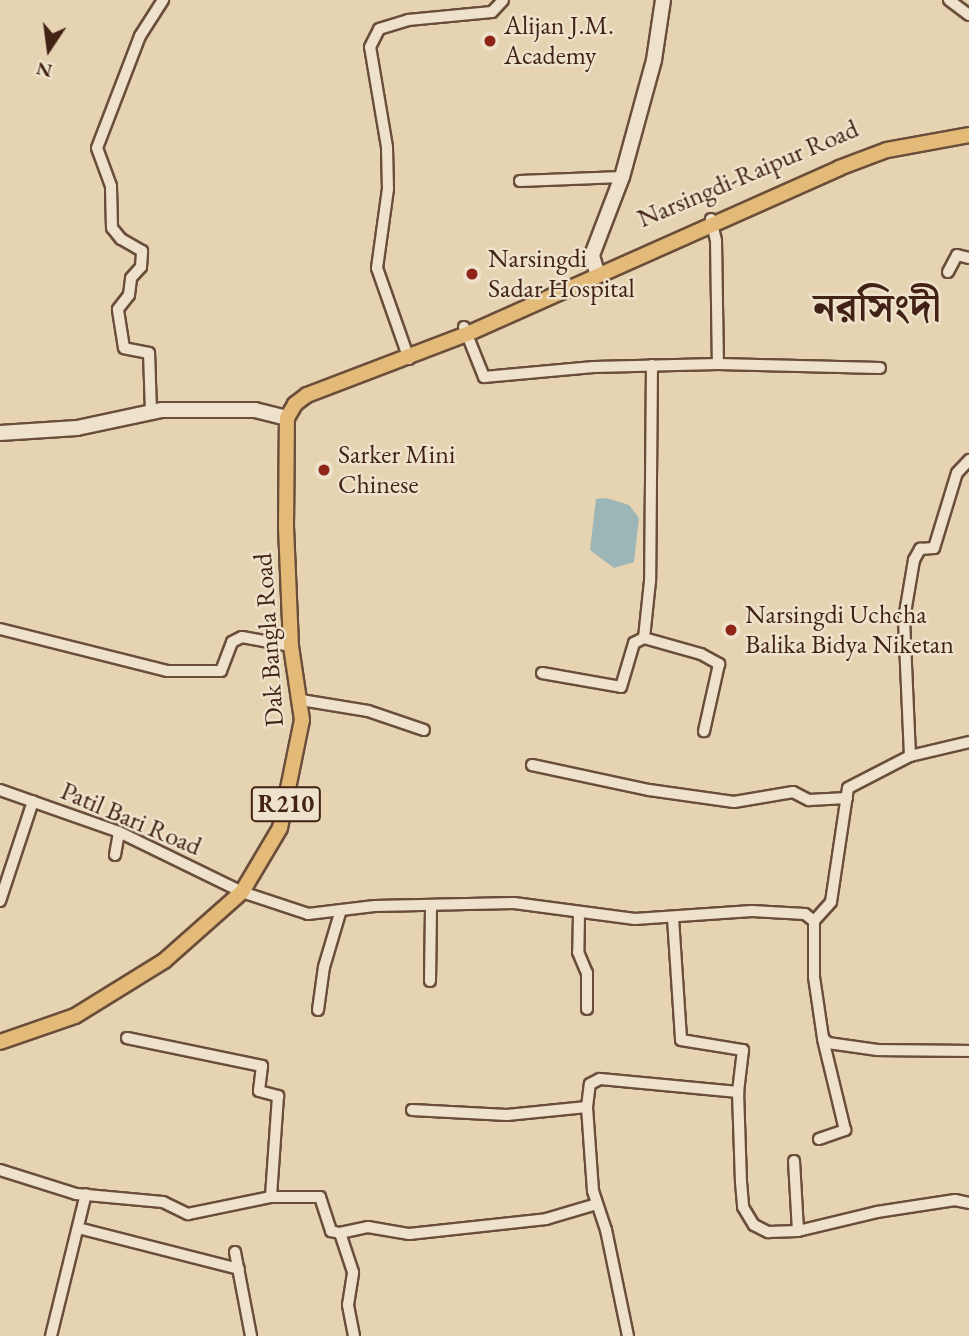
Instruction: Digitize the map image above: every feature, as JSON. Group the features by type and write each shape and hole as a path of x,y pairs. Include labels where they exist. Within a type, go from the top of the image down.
{"main road":[{"name":"Narsingdi-Raipur Road","path":"713,222 869,148 930,132 969,128"},
{"name":"Narsingdi-Raipur Road","path":"287,418 295,404 324,389 465,331 595,270 887,150 969,135"},
{"name":"Dak Bangla Road","path":"3,1038 75,1016 122,989 193,937 242,892 281,828 300,745 301,700 291,646 287,418"}],"street":[{"path":"151,412 149,353 124,348 118,309 129,295 131,278 141,267 142,251 121,239 112,228 111,186 97,148 140,36 163,0"},
{"path":"407,355 377,268 388,189 387,148 370,47 379,29 408,20 492,12 503,0"},
{"path":"595,270 597,236 622,177 654,60 663,0"},
{"path":"949,0 969,15"},
{"path":"520,181 622,177"},
{"path":"713,222 718,364"},
{"path":"948,272 957,255 969,258"},
{"path":"465,331 479,374 484,377 652,365 880,368"},
{"path":"644,638 650,581 652,365"},
{"path":"0,433 57,430 151,412 255,410 287,418"},
{"path":"910,756 904,619 914,560 920,549 934,548 957,473 969,460"},
{"path":"0,629 167,671 221,671 232,642 242,637 291,646"},
{"path":"542,673 621,687 634,643 644,638 701,654 719,664 704,731"},
{"path":"301,700 368,711 424,730"},
{"path":"819,1139 845,1130 823,1038 814,976 814,921 831,902 848,788 910,756 969,742"},
{"path":"533,765 649,790 734,802 793,792 809,800 847,798"},
{"name":"Patil Bari Road","path":"0,790 119,832 242,892 300,913 340,913 375,906 514,903 635,919 796,912 814,921"},
{"path":"0,901 33,801"},
{"path":"115,855 119,832"},
{"path":"429,981 432,905"},
{"path":"318,1010 324,967 340,913"},
{"path":"579,913 578,952 587,973 587,1009"},
{"path":"673,918 681,1040 743,1050 738,1092 741,1182 748,1220 768,1232 798,1231 877,1212 955,1200 969,1203"},
{"path":"127,1038 262,1066 259,1091 278,1097 271,1197"},
{"path":"823,1038 863,1049 969,1051"},
{"path":"628,1336 597,1205 587,1107 590,1084 600,1079 738,1092"},
{"path":"412,1110 507,1115 587,1107"},
{"path":"794,1161 798,1231"},
{"path":"0,1170 86,1194 141,1196 188,1214 271,1197 320,1197 331,1231 340,1233 368,1227 409,1234 546,1219 597,1205"},
{"path":"51,1336 86,1194"},
{"path":"78,1228 239,1269"},
{"path":"340,1233 353,1272 348,1305 354,1336"},
{"path":"235,1252 251,1336"}],"water":[{"path":"606,498 629,505 639,518 634,562 614,568 590,550 596,499"}],"place":[{"name":"Alijan J.M. Academy","path":"490,41"},
{"name":"Narsingdi Sadar Hospital","path":"472,274"},
{"name":"Sarker Mini Chinese","path":"324,470"},
{"name":"Narsingdi Uchcha Balika Bidya Niketan","path":"731,630"}],"district":[{"name":"নরসিংদী","path":"877,307"}]}
